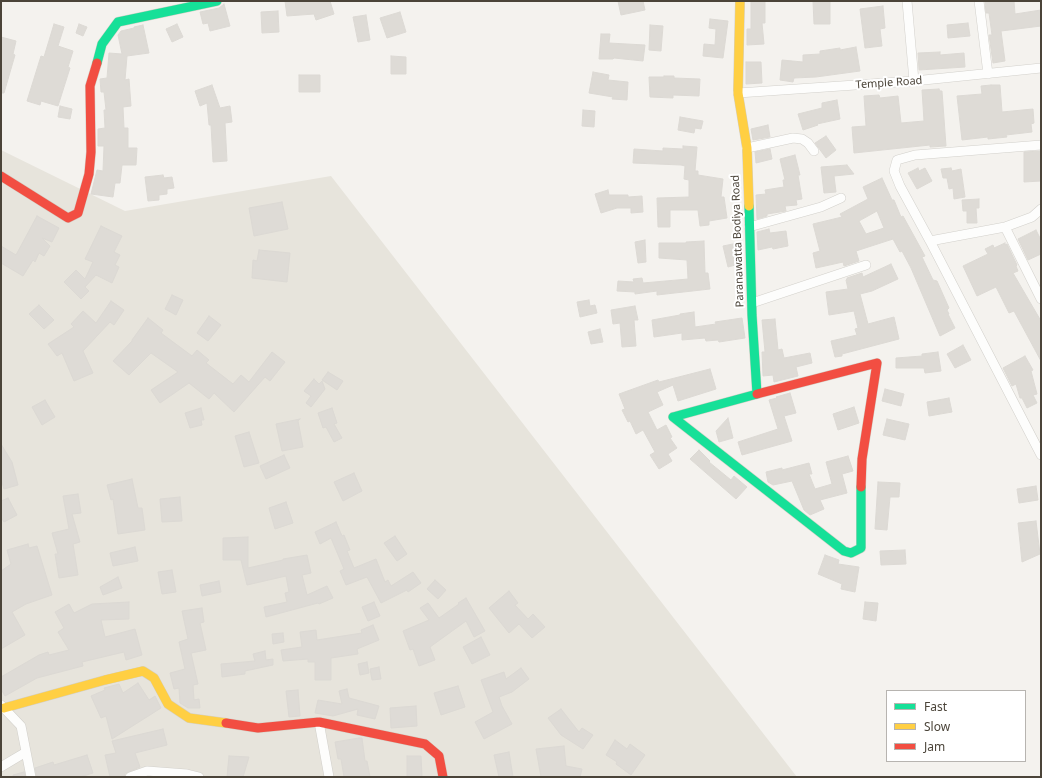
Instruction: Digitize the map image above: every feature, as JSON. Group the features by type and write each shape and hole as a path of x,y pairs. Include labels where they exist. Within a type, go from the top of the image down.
{"street":[{"path":"1,176 68,218 78,213 89,174 91,152 90,86 102,44 118,22 205,2 217,1"},
{"name":"Paranawatta Bodiya Road","path":"740,1 738,94 747,148 752,303 757,394"},
{"path":"907,1 914,82"},
{"path":"979,1 988,74"},
{"name":"Temple Road","path":"738,94 914,82 1041,68"},
{"path":"747,148 792,138 802,139 808,143 814,151"},
{"path":"1041,145 915,155 897,160 894,171 900,186 1041,454"},
{"path":"749,227 808,211 841,198"},
{"path":"930,241 1005,227 1032,217 1041,209"},
{"path":"1005,227 1041,299"},
{"path":"752,303 866,265"},
{"path":"877,363 862,459 860,504 861,548 857,552 851,553 844,551 673,418 757,394 877,363"},
{"path":"31,777 21,726 3,707 143,671 154,678 168,704 189,718 258,728 319,722 425,744 439,756 443,777"},
{"path":"319,722 329,777"},
{"path":"1,767 26,752"},
{"path":"130,777 147,771 187,774 199,777"}],"shaded area":[{"path":"1,150 125,211 331,176 797,777 1,777"}],"building":[{"path":"285,1 330,1 334,14 316,20 314,14 287,16"},
{"path":"618,1 643,1 645,10 621,15"},
{"path":"751,1 765,1 765,23 762,23 764,44 747,45 747,29 751,29"},
{"path":"813,1 830,1 830,24 814,24"},
{"path":"985,1 1014,1 1015,14 1041,10 1041,26 1001,31 1005,61 993,63 989,35 992,35 989,13 986,13"},
{"path":"224,4 230,26 210,31 208,23 203,24 200,12 219,8"},
{"path":"883,6 885,28 880,29 882,46 865,48 860,9"},
{"path":"278,11 279,32 262,33 261,12"},
{"path":"400,12 406,32 387,38 380,18"},
{"path":"366,15 370,40 358,42 353,17"},
{"path":"710,19 728,21 723,58 703,56 704,44 715,45 716,29 709,28"},
{"path":"968,23 970,36 948,38 947,25"},
{"path":"54,24 64,27 58,46 73,51 68,67 70,68 58,106 41,101 40,105 27,101 41,56 44,57"},
{"path":"79,24 87,27 83,36 76,33"},
{"path":"177,24 183,37 172,42 166,29"},
{"path":"143,25 149,53 127,56 125,80 129,79 131,106 123,107 124,128 128,128 128,148 137,148 136,165 122,165 120,183 115,183 113,197 91,194 97,170 103,171 104,146 98,146 98,129 105,128 104,110 106,110 104,92 101,92 100,79 107,78 109,53 122,54 118,35 121,31"},
{"path":"650,25 663,26 661,51 649,50"},
{"path":"601,34 610,34 609,43 645,45 643,61 614,58 599,59"},
{"path":"1,37 16,41 13,54 15,55 4,93 1,93"},
{"path":"856,47 860,71 816,77 794,78 793,82 780,80 782,60 803,62 803,55 820,54 820,51 840,48 840,50"},
{"path":"940,52 940,55 964,53 965,67 919,70 918,53"},
{"path":"391,56 406,57 406,74 391,74"},
{"path":"746,62 761,62 762,83 746,84"},
{"path":"593,72 609,75 608,80 628,82 627,100 612,99 613,97 589,93"},
{"path":"299,75 320,75 320,92 299,92"},
{"path":"664,76 700,79 699,96 673,95 673,98 650,97 649,77"},
{"path":"212,85 220,108 230,106 232,122 225,123 227,161 213,162 211,125 209,125 207,103 200,106 195,91"},
{"path":"1000,85 1002,112 1033,109 1034,123 1031,124 1032,132 1006,135 1007,137 988,139 988,137 962,140 957,96 982,94 981,86"},
{"path":"939,89 942,91 946,146 930,147 930,145 854,153 852,127 866,126 864,96 879,95 880,98 898,96 901,123 924,121 922,90"},
{"path":"837,100 840,119 817,124 818,125 803,130 798,114 822,108 822,103"},
{"path":"60,106 72,109 70,119 58,117"},
{"path":"583,110 595,111 594,127 582,126"},
{"path":"680,117 703,121 701,129 695,128 694,133 678,130"},
{"path":"768,125 770,137 753,140 751,129"},
{"path":"826,136 836,150 826,158 815,143"},
{"path":"683,146 697,147 695,171 698,171 698,175 723,179 721,197 724,197 727,218 709,221 709,225 700,226 698,210 670,210 670,227 658,227 657,198 689,197 689,180 684,179 685,166 633,163 634,149 663,151 663,148 683,149"},
{"path":"770,149 772,159 756,163 755,152"},
{"path":"1041,151 1041,181 1024,182 1024,152"},
{"path":"795,155 800,175 798,175 802,199 796,200 797,205 785,206 786,211 767,214 767,216 757,219 756,195 766,194 765,190 784,187 783,180 785,180 780,159"},
{"path":"847,165 854,174 834,176 836,192 824,193 821,167"},
{"path":"918,168 919,171 925,168 932,181 917,189 908,173"},
{"path":"951,168 952,171 961,169 965,197 954,199 953,188 949,189 947,178 943,178 941,169"},
{"path":"163,175 164,178 172,177 174,188 167,189 167,194 159,195 159,200 148,201 145,177"},
{"path":"882,178 901,217 903,216 925,256 922,257 933,280 937,281 949,308 947,310 948,314 955,328 940,336 911,268 902,251 900,252 893,239 856,251 859,261 844,266 843,262 816,268 813,253 820,251 813,224 842,217 840,214 868,199 863,187","holes":["877,211 884,228 866,234 859,221"]},
{"path":"608,190 609,195 628,195 628,197 642,196 643,212 631,213 631,208 617,208 601,213 595,194"},
{"path":"979,199 979,208 976,208 977,223 967,223 967,211 963,211 962,200"},
{"path":"282,202 288,229 254,236 249,208"},
{"path":"37,216 59,228 52,242 42,238 50,246 44,256 39,253 35,262 33,260 23,276 1,263 1,246 16,255"},
{"path":"101,226 122,236 114,252 120,255 115,265 119,267 112,283 96,275 85,287 89,291 81,299 64,282 76,270 85,279 93,262 85,259"},
{"path":"769,229 770,233 786,231 788,246 758,250 757,232"},
{"path":"1036,230 1041,240 1041,254 1028,260 1018,239"},
{"path":"645,240 646,262 638,263 635,242"},
{"path":"704,241 705,273 708,273 710,289 657,295 657,291 635,294 635,292 617,291 618,281 634,282 633,279 642,278 643,283 688,279 687,260 659,258 659,243"},
{"path":"738,243 741,256 737,257 739,264 728,267 723,246"},
{"path":"1005,243 1005,245 1007,244 1017,265 1018,271 1013,273 1041,321 1041,361 1014,311 1009,313 996,287 977,296 963,266 988,254 985,249 993,245 994,248"},
{"path":"259,250 290,253 287,282 252,278 253,260 257,261"},
{"path":"891,264 898,279 872,291 860,294 868,324 894,317 899,339 835,357 831,341 857,335 855,329 858,328 854,311 829,315 826,292 848,289 847,278 862,273 863,277"},
{"path":"172,295 183,300 176,315 165,309"},
{"path":"589,300 590,306 595,305 597,313 580,317 577,302"},
{"path":"111,301 124,310 114,325 110,322 83,351 93,373 74,381 62,353 57,356 48,344 74,327 71,324 83,311 96,323"},
{"path":"39,305 54,320 44,329 29,314"},
{"path":"635,306 638,320 634,320 636,346 622,347 620,323 613,324 611,310"},
{"path":"694,312 695,327 742,318 745,338 719,342 718,340 706,341 705,338 682,340 682,333 654,337 652,320"},
{"path":"209,316 221,325 208,341 197,333"},
{"path":"148,318 163,330 161,333 192,356 197,350 209,360 206,363 233,384 241,375 249,382 272,352 285,362 270,381 265,377 234,412 214,393 209,399 189,383 160,403 151,390 178,372 151,353 129,375 113,361 132,341"},
{"path":"775,319 778,350 782,349 784,358 810,353 812,363 796,367 798,376 774,382 773,375 763,376 762,352 765,352 762,320"},
{"path":"600,329 603,342 591,344 588,332"},
{"path":"963,345 971,360 955,368 947,354"},
{"path":"938,352 941,371 925,373 924,368 896,368 896,358 922,356 922,354"},
{"path":"1025,356 1033,370 1031,371 1037,394 1033,395 1037,403 1027,408 1022,398 1020,398 1016,384 1012,386 1003,368"},
{"path":"710,369 716,389 678,401 673,385 657,392 663,405 648,412 657,430 666,425 672,437 670,438 677,448 668,454 672,461 659,469 650,455 655,452 643,430 636,434 630,421 628,422 622,410 625,409 619,394 658,380 659,382"},
{"path":"328,372 343,381 337,390 322,380"},
{"path":"314,379 319,384 322,381 325,389 311,407 306,403 311,396 304,391"},
{"path":"885,389 904,394 901,406 882,401"},
{"path":"790,393 796,413 784,416 792,441 742,455 738,442 778,429 769,400"},
{"path":"949,398 952,412 929,416 927,402"},
{"path":"45,400 55,417 42,425 32,407"},
{"path":"854,407 859,423 838,430 833,414"},
{"path":"201,408 204,420 201,420 202,425 190,428 185,413"},
{"path":"332,408 337,423 334,424 342,438 334,442 326,427 323,428 318,413"},
{"path":"728,418 733,438 719,442 716,431"},
{"path":"300,419 298,421 303,447 282,451 276,424"},
{"path":"887,419 909,424 905,440 883,435"},
{"path":"249,432 259,463 244,467 235,436"},
{"path":"1,444 12,462 18,485 4,489 1,479"},
{"path":"699,450 710,461 709,462 731,480 734,476 747,487 736,499 690,459"},
{"path":"284,455 290,468 266,479 260,466"},
{"path":"848,456 853,471 842,474 847,493 820,500 824,509 810,515 804,510 792,481 773,485 768,482 766,472 782,468 782,470 809,463 812,474 809,474 815,489 832,484 826,462"},
{"path":"354,473 362,491 343,501 334,482"},
{"path":"132,479 138,508 142,508 145,530 118,534 113,499 111,500 107,485"},
{"path":"878,482 900,483 899,497 890,497 887,530 875,529"},
{"path":"1036,486 1038,500 1019,503 1017,489"},
{"path":"78,494 81,513 72,514 80,542 73,544 78,575 59,578 55,554 58,554 52,533 69,529 63,496"},
{"path":"180,497 182,521 162,522 160,499"},
{"path":"8,498 17,515 4,522 1,517 1,501"},
{"path":"286,502 293,523 275,529 269,508"},
{"path":"1036,521 1040,554 1022,562 1018,523"},
{"path":"336,522 342,536 344,535 350,550 347,551 354,568 376,559 385,582 388,580 391,586 413,572 421,583 408,592 407,590 381,603 367,577 346,585 340,571 344,569 331,538 320,544 315,532"},
{"path":"395,536 407,554 397,561 384,543"},
{"path":"248,537 248,568 283,559 307,555 311,573 302,575 307,595 327,586 333,598 319,604 318,603 266,617 264,607 287,602 285,593 289,592 286,576 247,585 241,560 223,560 223,538"},
{"path":"28,544 29,548 37,546 52,595 26,604 12,612 25,635 1,649 1,571 11,564 7,550"},
{"path":"135,547 138,561 113,566 110,553"},
{"path":"905,550 906,564 881,565 880,551"},
{"path":"825,555 839,560 838,564 859,567 855,592 841,589 842,584 818,574"},
{"path":"172,570 176,592 162,594 158,572"},
{"path":"118,577 122,588 103,595 100,587"},
{"path":"435,580 446,590 438,599 427,589"},
{"path":"219,581 221,592 202,596 200,585"},
{"path":"509,591 518,603 515,605 528,619 533,614 545,627 532,638 519,624 509,633 489,608"},
{"path":"466,598 485,631 474,637 466,621 430,647 435,660 419,666 413,649 410,650 403,631 429,620 420,608 428,603 439,618"},
{"path":"129,602 129,619 101,620 105,637 135,629 142,655 126,660 124,652 82,662 83,666 37,678 5,696 1,689 1,677 39,655 48,652 49,655 69,650 58,632 64,628 55,612 69,604 74,613 92,604"},
{"path":"374,602 380,616 368,621 362,607"},
{"path":"865,602 878,603 876,621 863,619"},
{"path":"202,608 204,622 200,623 206,650 191,653 198,684 193,685 194,700 199,699 200,708 188,708 180,703 179,688 174,689 170,673 185,669 179,642 188,639 182,611"},
{"path":"373,625 379,640 357,649 358,654 331,658 331,680 315,680 315,662 308,662 308,659 283,661 281,650 302,647 300,632 316,630 317,640 362,633 361,630"},
{"path":"283,633 284,642 273,644 272,634"},
{"path":"481,637 490,655 472,664 463,647"},
{"path":"265,651 266,660 273,659 273,665 245,671 245,674 222,677 221,664 255,661 253,654"},
{"path":"367,662 369,673 360,675 358,664"},
{"path":"379,667 381,679 372,680 370,669"},
{"path":"521,668 529,679 512,692 499,697 502,706 512,724 484,739 475,722 493,712 481,680 504,672 506,679"},
{"path":"138,683 149,700 155,696 161,708 112,739 106,716 101,718 91,696 105,690 104,688 119,684 123,693"},
{"path":"458,686 465,707 441,715 434,693"},
{"path":"347,689 349,698 379,706 375,719 357,715 358,709 333,716 315,713 318,700 342,704 339,691"},
{"path":"298,690 300,716 289,717 286,691"},
{"path":"416,706 417,726 391,728 390,708"},
{"path":"561,709 579,732 582,728 593,735 583,749 561,735 548,718"},
{"path":"163,729 167,745 135,753 140,767 125,773 124,777 110,777 105,755 116,753 112,741"},
{"path":"362,738 365,761 367,761 370,777 344,777 341,759 338,759 335,742"},
{"path":"615,740 627,749 630,744 645,755 631,775 616,764 617,762 606,755"},
{"path":"564,746 566,766 582,769 580,777 541,777 536,749"},
{"path":"509,752 513,777 499,777 494,755"},
{"path":"87,755 93,773 80,777 37,777 35,768 53,762 54,765"},
{"path":"229,756 249,757 243,777 227,777"},
{"path":"407,756 421,756 422,777 407,777"},
{"path":"24,772 25,777 13,777 13,775"}],"traffic: fast":[{"path":"97,63 102,44 118,22 217,1"},
{"path":"673,417 757,394 752,315 749,206"},
{"path":"673,417 844,551 851,553 861,548 861,487"}],"traffic: slow":[{"path":"740,1 738,93 747,148 749,206"},
{"path":"4,708 143,671 154,678 168,704 189,718 226,723"}],"traffic: jam":[{"path":"1,176 68,218 78,213 89,174 91,152 90,86 97,63"},
{"path":"757,394 877,363 862,459 861,487"},
{"path":"226,723 258,728 319,722 425,744 439,756 443,777"}]}
